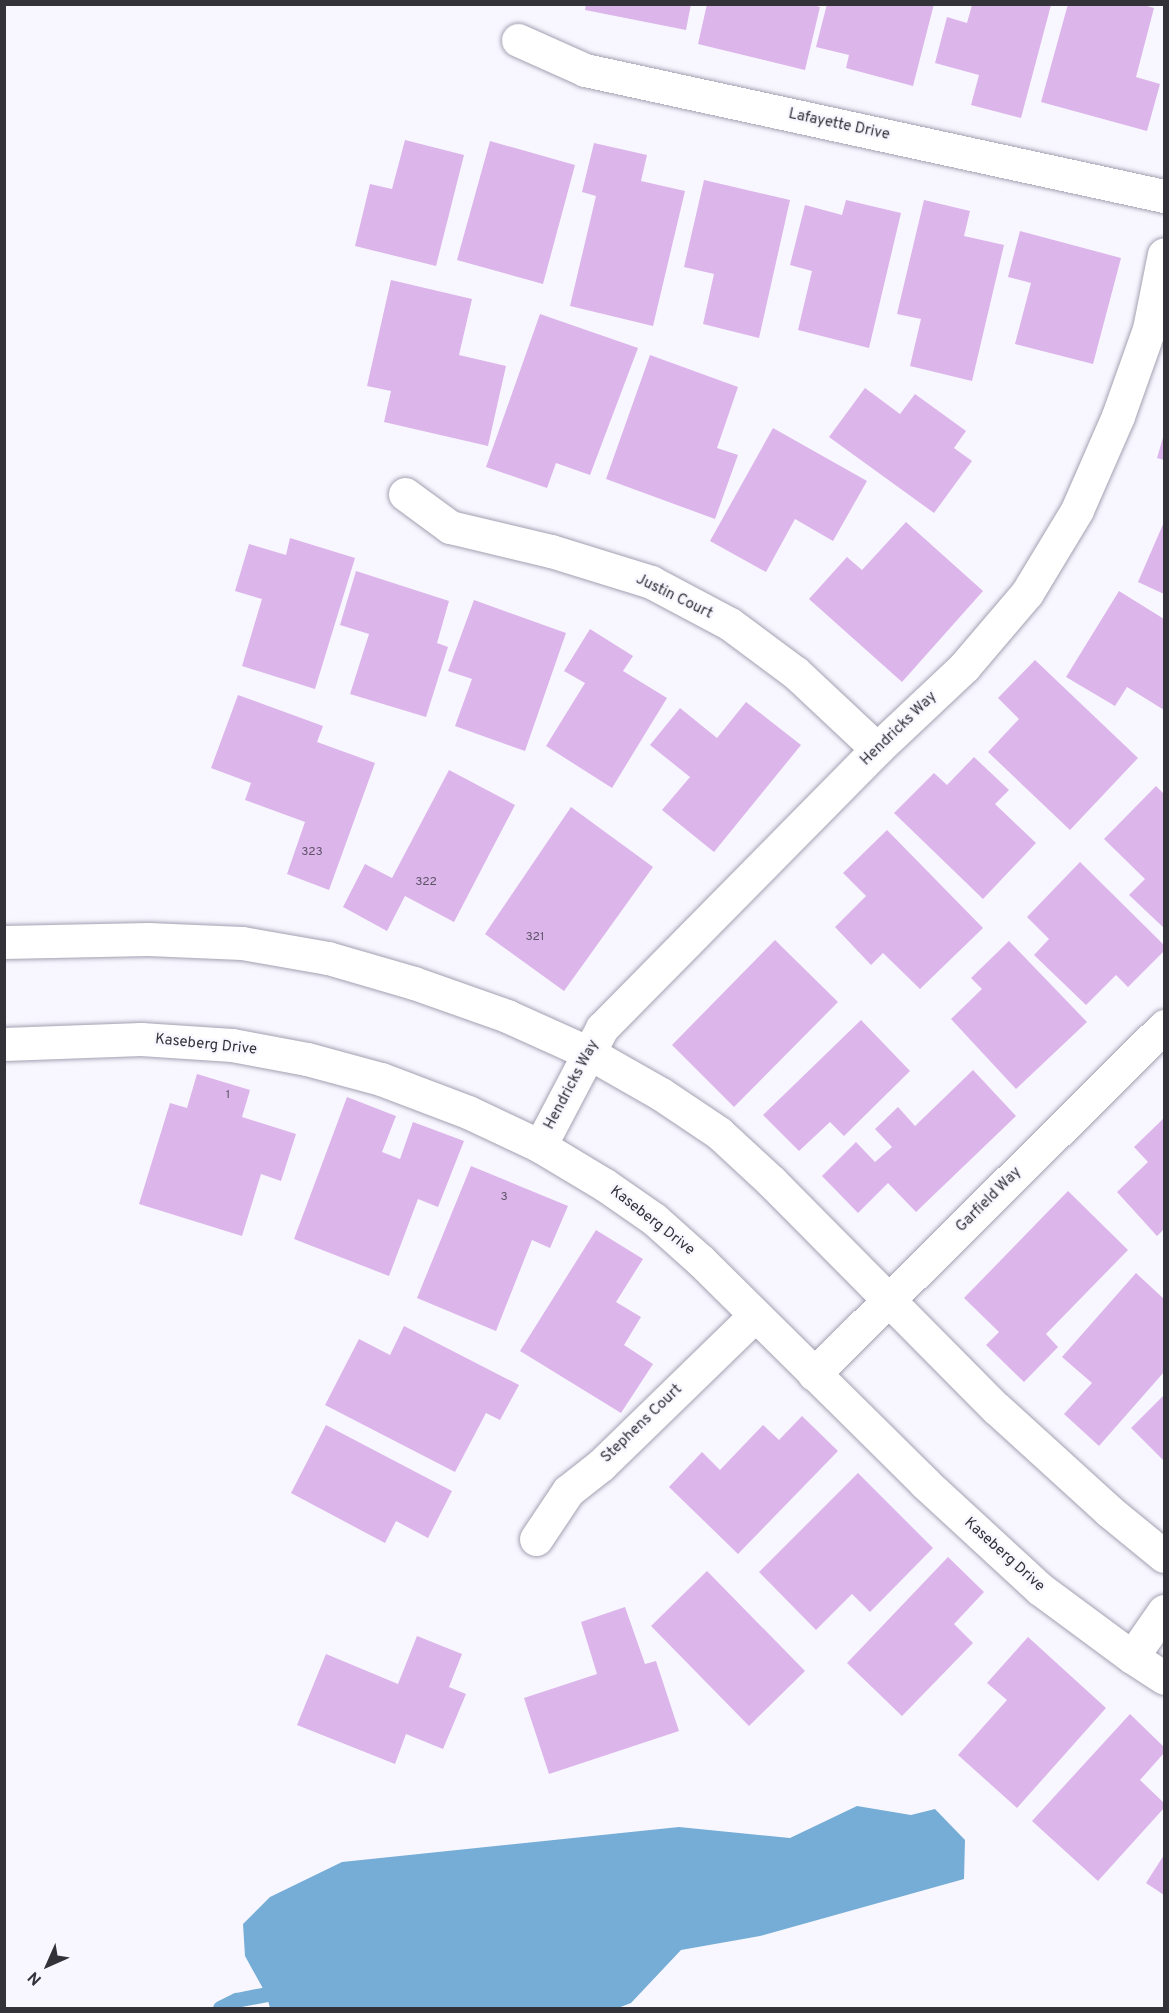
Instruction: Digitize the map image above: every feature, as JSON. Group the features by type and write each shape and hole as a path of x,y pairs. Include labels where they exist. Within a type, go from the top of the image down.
{"street":[{"name":"Lafayette Drive","path":"518,40 585,70 1164,196"},
{"name":"Hendricks Way","path":"540,1146 602,1028 877,749 964,667 1027,594 1077,510 1118,416 1149,329 1164,254"},
{"name":"Justin Court","path":"405,494 450,527 551,551 651,582 730,624 796,673 877,749"},
{"path":"4,942 148,939 242,943 328,958 414,982 507,1016 589,1053 661,1094 719,1133 772,1182 996,1408 1109,1511 1164,1556"},
{"name":"Garfield Way","path":"814,1374 1164,1026"},
{"name":"Kaseberg Drive","path":"4,1044 141,1039 232,1045 307,1059 381,1079 468,1112 540,1146 605,1185 654,1219 701,1261 925,1483 1040,1589 1164,1678"},
{"name":"Stephens Court","path":"536,1539 567,1491 601,1465 755,1315"},
{"path":"1132,1657 1164,1611"}],"water":[{"path":"857,1806 911,1815 935,1809 965,1840 964,1879 760,1936 681,1950 631,2003 618,2008 270,2008 266,1994 245,1956 243,1924 270,1897 342,1862 679,1827 790,1838"}],"building":[{"path":"586,4 691,4 686,30 585,10"},
{"path":"707,4 810,4 820,7 805,70 698,44"},
{"path":"827,4 934,4 913,86 846,68 849,55 816,47"},
{"path":"1068,4 1140,4 1154,8 1136,77 1160,84 1147,131 1041,102"},
{"path":"972,5 1051,5 1021,118 971,105 979,75 935,63 947,17 967,23"},
{"path":"405,140 464,155 436,266 355,246 370,184 392,189"},
{"path":"490,141 575,165 543,284 457,260"},
{"path":"594,143 647,155 641,181 685,191 653,326 570,306 596,196 582,192"},
{"path":"704,180 790,200 759,338 703,324 714,274 684,267"},
{"path":"846,200 901,213 869,348 798,330 812,271 790,265 805,205 842,215"},
{"path":"924,200 970,211 964,236 1004,245 972,381 910,366 921,319 897,314"},
{"path":"1020,231 1121,258 1093,364 1015,344 1031,283 1008,277"},
{"path":"391,280 472,299 459,355 506,366 488,446 384,422 391,391 367,386"},
{"path":"540,314 638,348 590,475 556,463 547,488 486,467"},
{"path":"650,355 738,387 717,448 738,455 715,519 606,479"},
{"path":"865,388 900,414 915,394 966,431 954,448 972,461 934,513 829,437"},
{"path":"773,428 867,481 833,541 795,519 766,572 710,541"},
{"path":"1164,434 1164,460 1157,458"},
{"path":"906,522 983,591 902,682 809,599 847,557 862,570"},
{"path":"1164,522 1164,594 1138,582"},
{"path":"290,538 355,558 315,689 242,666 262,599 235,591 249,544 286,555"},
{"path":"356,571 449,601 437,643 448,647 426,717 350,694 369,634 340,625"},
{"path":"1119,591 1164,619 1164,710 1127,687 1115,706 1066,677"},
{"path":"474,600 566,633 525,751 455,726 472,679 448,671"},
{"path":"590,629 633,656 623,671 667,698 612,788 546,746 585,683 564,671"},
{"path":"1035,660 1138,758 1070,830 988,752 1019,719 998,698"},
{"path":"238,695 323,726 317,742 375,763 329,890 287,874 305,822 245,800 251,783 211,768"},
{"path":"746,702 801,745 714,852 662,810 690,777 650,745 680,708 717,738"},
{"path":"974,757 1009,790 995,804 1036,843 983,899 894,813 934,773 947,785"},
{"path":"449,770 515,805 454,922 405,896 387,931 343,907 365,864 392,878"},
{"path":"1156,786 1164,794 1164,928 1129,895 1145,879 1104,839"},
{"path":"571,807 653,867 564,991 485,934"},
{"path":"887,830 983,928 920,989 883,953 871,965 835,927 866,896 843,873"},
{"path":"1080,862 1164,945 1164,951 1128,987 1116,975 1086,1005 1034,955 1049,939 1027,917"},
{"path":"775,940 838,1002 734,1107 672,1045"},
{"path":"1009,941 1087,1022 1016,1089 951,1019 982,989 971,978"},
{"path":"861,1020 910,1071 844,1136 830,1122 799,1151 763,1115"},
{"path":"973,1070 1016,1116 916,1212 888,1183 858,1213 822,1176 856,1142 875,1162 892,1147 875,1129 898,1107 915,1126"},
{"path":"197,1074 250,1090 242,1117 296,1134 281,1181 261,1174 242,1236 139,1204 170,1103 187,1108"},
{"path":"347,1097 396,1116 382,1152 400,1159 413,1122 464,1141 438,1207 418,1199 389,1276 294,1239"},
{"path":"1164,1118 1164,1229 1157,1236 1117,1192 1148,1162 1134,1147"},
{"path":"471,1166 568,1206 550,1248 532,1240 496,1331 417,1298"},
{"path":"1068,1191 1128,1250 1046,1334 1058,1347 1024,1382 986,1345 999,1332 964,1298"},
{"path":"596,1230 643,1259 616,1302 641,1317 624,1345 653,1364 621,1413 520,1351"},
{"path":"1136,1273 1164,1299 1164,1372 1099,1446 1064,1414 1092,1383 1062,1357"},
{"path":"404,1326 519,1385 500,1420 486,1413 455,1472 325,1405 359,1339 390,1355"},
{"path":"1164,1395 1164,1461 1131,1428"},
{"path":"802,1416 838,1451 738,1554 669,1487 702,1452 720,1470 763,1425 779,1440"},
{"path":"326,1425 452,1491 428,1538 396,1521 385,1543 291,1493"},
{"path":"858,1473 933,1548 870,1612 852,1594 816,1630 759,1572"},
{"path":"948,1557 984,1592 954,1624 973,1643 902,1716 847,1663"},
{"path":"707,1571 805,1671 749,1726 651,1626"},
{"path":"625,1607 645,1664 656,1661 679,1731 549,1774 524,1698 597,1674 581,1622"},
{"path":"417,1636 462,1654 449,1687 466,1694 443,1749 406,1734 395,1764 297,1725 326,1654 398,1684"},
{"path":"1028,1637 1106,1708 1017,1808 958,1755 1007,1700 987,1683"},
{"path":"1130,1714 1164,1747 1164,1753 1140,1780 1164,1803 1164,1808 1098,1881 1032,1821"},
{"path":"1164,1855 1164,1895 1146,1883"}],"waterway":[{"path":"220,2008 236,2000 266,1994"}]}
